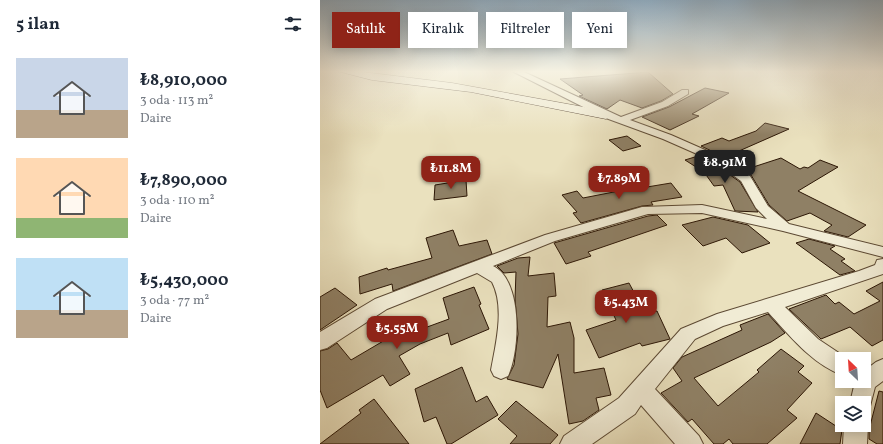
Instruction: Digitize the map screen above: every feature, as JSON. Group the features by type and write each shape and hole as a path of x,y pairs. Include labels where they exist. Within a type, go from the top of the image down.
{"street":[{"path":"491,93 606,115 668,137 723,163 746,179 763,208 784,227"},
{"path":"560,93 606,115"},
{"path":"623,120 665,104 684,93"},
{"path":"320,342 381,304 550,238 647,210 702,209 739,216 883,252"},
{"path":"572,444 627,406 688,334 717,321 865,275 882,268 883,264"},
{"path":"476,267 489,271 498,278 508,306 501,370"},
{"path":"771,304 811,345 835,361"},
{"path":"871,377 883,368"},
{"path":"641,389 691,444"},
{"path":"855,444 856,432"}],"building":[{"path":"580,93 672,93 673,94 661,101 642,108 620,100 607,109 579,96 583,95"},
{"path":"696,93 729,93 692,114 699,116 670,130 642,117 669,107"},
{"path":"765,123 789,129 739,151 753,161 744,170 781,158 800,169 804,167 808,168 820,160 838,167 798,191 866,225 848,237 824,231 832,225 810,213 787,221 769,205 751,175 722,156 701,146 722,138 729,141 756,131"},
{"path":"627,136 641,146 623,151 609,140"},
{"path":"698,156 712,162 740,182 758,212 735,211 723,185 714,186 704,172 685,160"},
{"path":"630,178 634,181 639,180 647,187 671,183 682,197 651,202 653,205 642,206 581,223 573,213 577,212 562,195 577,191 583,198 624,190 615,182"},
{"path":"466,180 467,196 434,200 435,185"},
{"path":"657,215 667,225 588,252 591,256 566,264 554,243 648,216"},
{"path":"713,217 748,225 770,243 742,253 726,238 703,246 682,225"},
{"path":"453,230 459,246 487,240 492,254 393,291 392,284 360,294 359,277 387,268 388,270 432,258 426,238"},
{"path":"809,239 835,246 830,249 845,259 841,261 855,271 840,275 796,243"},
{"path":"530,257 528,276 554,273 556,296 548,297 547,327 570,322 574,338 574,373 604,368 611,395 596,398 599,410 583,421 569,424 558,354 543,388 507,379 514,365 518,334 515,299 516,272 504,273 497,266 518,258"},
{"path":"883,282 883,340 872,346 850,327 821,339 789,309 826,295 835,304 839,302 854,314 880,301 866,291"},
{"path":"629,283 645,313 657,311 670,339 642,346 640,343 599,358 586,330 616,320 602,290"},
{"path":"474,287 481,304 479,305 489,329 451,345 448,333 420,344 399,356 410,374 390,386 383,375 327,408 320,390 320,351 328,349 337,343 351,360 414,323 419,330 449,319 443,298"},
{"path":"335,288 357,305 320,330 320,297"},
{"path":"768,314 785,333 771,342 694,378 718,406 759,372 757,370 781,349 804,366 798,372 812,383 787,410 797,418 767,444 733,444 729,439 723,444 714,444 692,419 688,422 661,393 682,381 673,368 682,357 742,330 740,325"},
{"path":"462,367 476,402 487,396 498,415 451,444 447,444 436,417 424,422 415,389"},
{"path":"879,391 883,392 883,444 877,444 869,439 871,422"},
{"path":"374,399 409,444 320,444 361,413 359,410"},
{"path":"516,401 558,435 550,444 510,444 517,436 498,419"},
{"path":"816,413 835,425 835,432 842,432 840,444 800,444"}]}
